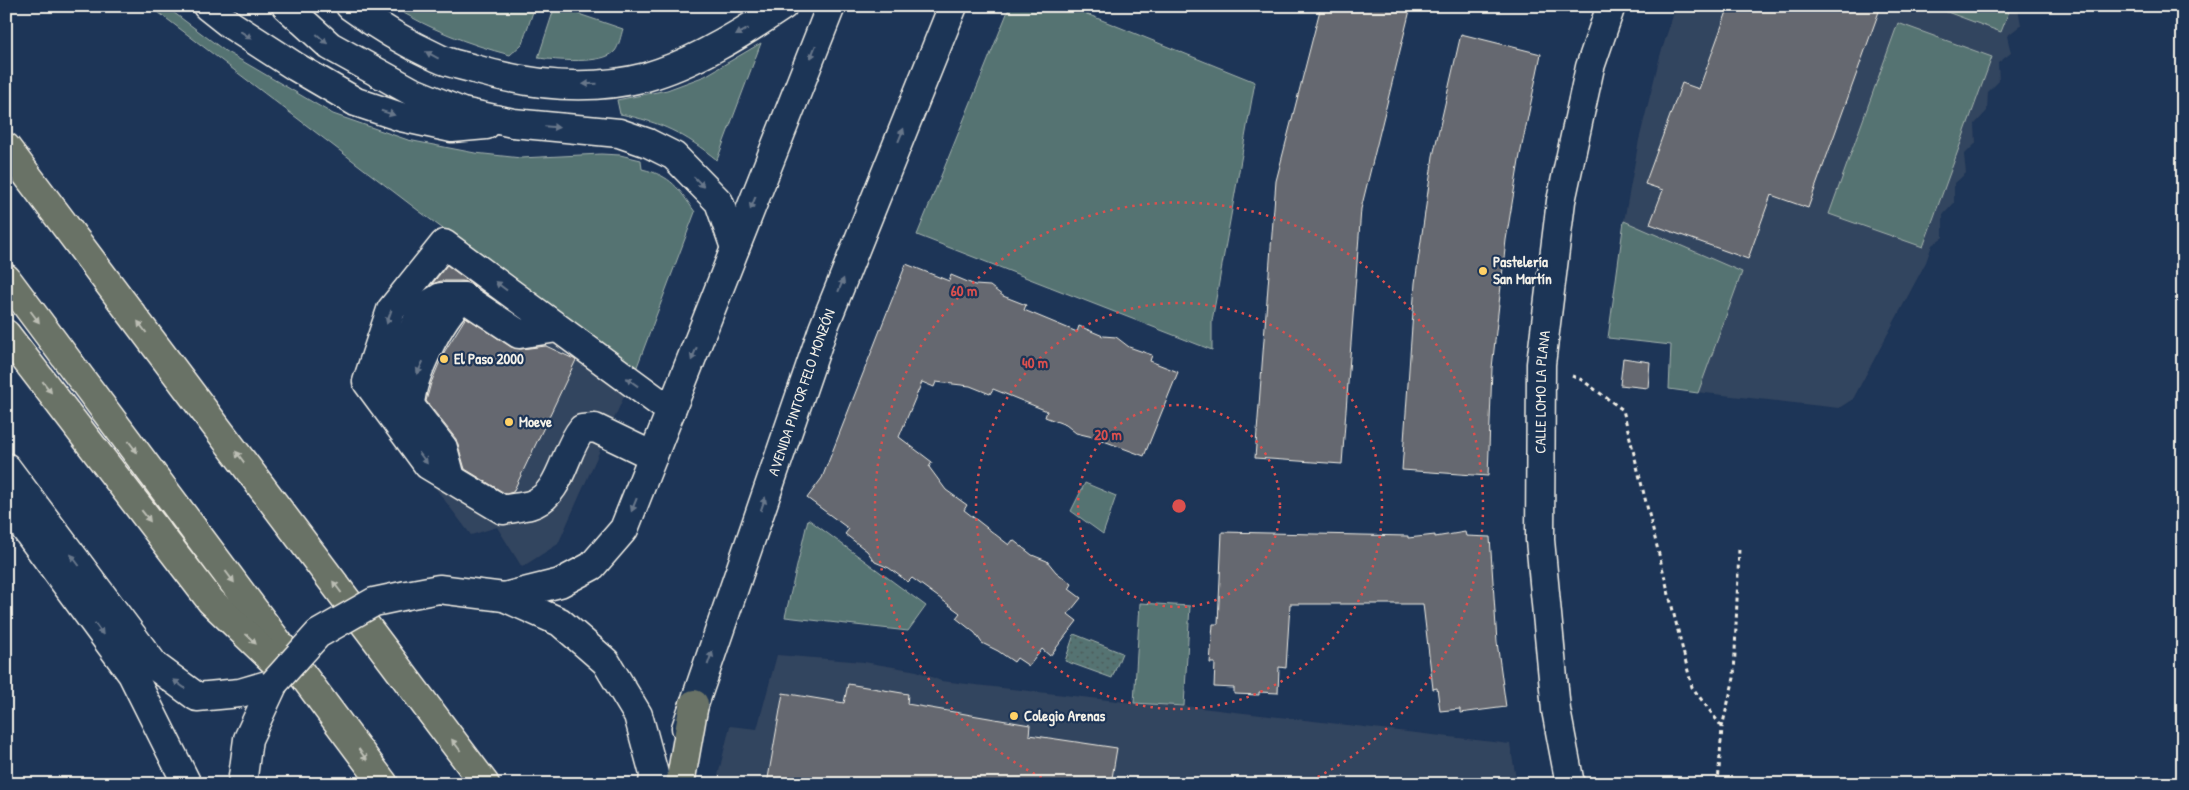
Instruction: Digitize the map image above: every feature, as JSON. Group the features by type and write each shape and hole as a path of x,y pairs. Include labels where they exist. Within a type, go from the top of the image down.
{"highway":[{"path":"6,127 89,256"},
{"path":"6,147 485,784"},
{"path":"6,278 384,784"},
{"path":"6,334 211,600 341,725"},
{"path":"680,784 694,704"}],"street":[{"path":"207,6 231,25 288,62 356,102 401,117 452,128 513,123"},
{"path":"286,6 330,46 367,68 462,112 513,123 619,133 648,143 674,156 719,202 735,248"},
{"path":"350,6 393,34 439,58 526,83 558,85 597,84 646,77 695,58 757,24 783,6"},
{"path":"504,597 560,583 592,566 624,529 831,6"},
{"name":"AVENIDA PINTOR FELO MONZÓN","path":"668,784 823,329 953,6"},
{"name":"CALLE LOMO LA PLANA","path":"1570,784 1556,710 1540,540 1541,364 1561,201 1590,67 1611,6"},
{"path":"653,456 594,428 582,429 575,436 552,490 532,504 503,510 428,465 367,382 391,310 444,244 671,411"},
{"path":"451,478 443,448 410,405 414,382 444,318 462,297 519,334 557,328"},
{"path":"6,467 155,666 197,697 260,692"},
{"path":"6,506 15,515 132,674 187,784"},
{"path":"242,784 248,739 260,692 318,634 374,602 439,589 504,597 560,622 606,662 638,715 654,774 653,784"}],"path":[{"path":"1541,364 1582,380 1623,410 1692,687 1722,728"},
{"path":"1718,784 1722,728 1734,678 1739,548"}],"shaded area":[{"path":"1676,6 2020,6 2018,8 2021,25 2007,36 2011,53 1998,63 1999,81 1988,92 1987,111 1975,124 1976,143 1964,155 1966,173 1954,184 1954,203 1943,215 1943,237 1932,245 1926,262 1853,399 1839,408 1669,389 1671,345 1608,338 1624,221 1639,140 1660,56"},
{"name":"Moeve","path":"451,257 635,372 558,544 522,567 497,527 471,535 421,469 376,384 407,307"},
{"name":"Colegio Arenas","path":"777,655 864,662 917,671 941,681 1134,703 1184,706 1510,744 1517,784 716,784 730,726 757,729"}],"green space":[{"path":"150,6 165,6 225,51 333,114 408,140 475,153 521,158 601,154 620,155 641,160 642,169 667,179 679,190 695,212 635,372 415,208"},
{"path":"392,6 535,6 522,44 510,55 449,35 420,22"},
{"path":"555,6 623,29 615,51 609,55 590,60 538,58"},
{"path":"1010,6 1067,6 1255,82 1212,321 1212,350 917,235"},
{"path":"1931,6 2011,6 2001,32"},
{"path":"1898,23 1992,57 1923,247 1829,214"},
{"path":"761,43 717,160 672,130 635,117 620,114 617,100 667,90 705,76"},
{"path":"1624,221 1742,272 1698,393 1669,389 1671,345 1608,338"},
{"path":"1085,483 1116,496 1103,534 1071,511"},
{"path":"808,519 926,606 908,631 785,617"},
{"path":"1140,603 1190,606 1184,706 1134,703"},
{"path":"1074,634 1122,653 1112,678 1065,661"}],"building":[{"path":"1321,6 1411,6 1361,209 1342,464 1255,458 1276,181"},
{"path":"1729,6 1881,6 1808,208 1771,195 1748,259 1650,224 1663,190 1645,184 1682,83 1699,89"},
{"path":"1461,34 1541,54 1520,155 1506,240 1492,368 1488,476 1402,470 1415,283 1433,156"},
{"path":"906,264 949,281 951,275 975,285 990,286 1003,296 1026,305 1024,310 1077,332 1079,326 1103,336 1116,337 1129,347 1152,355 1150,361 1178,372 1144,456 1093,437 1076,433 1066,425 1045,417 1047,411 993,389 990,394 970,386 936,382 934,387 922,382 899,437 932,462 929,467 946,490 967,505 964,510 1009,545 1013,540 1032,555 1047,561 1056,572 1072,584 1069,589 1081,598 1068,614 1077,621 1050,656 1042,649 1029,666 1017,658 1014,662 982,643 975,633 956,618 960,613 912,578 908,582 889,568 875,562 867,551 845,534 849,529 807,498 822,478"},
{"path":"447,265 475,286 463,281 441,281 432,284"},
{"path":"466,317 511,347 521,349 546,346 576,360 513,492 506,494 465,469 456,439 426,401 443,354"},
{"path":"1623,358 1650,362 1648,388 1620,385"},
{"path":"1222,532 1408,536 1408,538 1435,535 1435,537 1465,532 1466,536 1490,537 1497,642 1506,707 1460,713 1460,709 1440,711 1437,688 1433,689 1423,604 1290,604 1286,668 1279,667 1278,693 1259,692 1259,695 1234,694 1234,688 1214,687 1215,663 1210,663 1213,624 1218,624"},
{"path":"848,684 908,694 907,704 1030,725 1029,735 1117,748 1111,784 767,784 783,693 844,703"}],"place":[{"name":"Pastelería San Martín","path":"1483,271"},
{"name":"El Paso 2000","path":"444,359"},
{"name":"Moeve","path":"509,422"},
{"name":"Colegio Arenas","path":"1014,716"}]}
